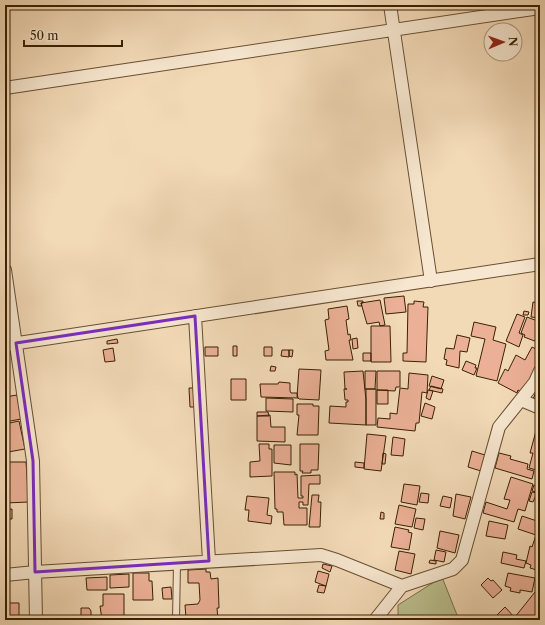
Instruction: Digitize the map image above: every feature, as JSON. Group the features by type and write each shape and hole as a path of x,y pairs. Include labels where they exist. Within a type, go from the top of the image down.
{"street":[{"path":"390,5 431,281"},
{"path":"5,88 540,8"},
{"path":"10,344 540,264"},
{"path":"5,270 10,344 33,461 36,620"},
{"path":"195,316 209,561"},
{"path":"375,620 402,586 453,569 462,560 499,428 521,400 540,371"},
{"path":"521,400 540,408"},
{"path":"5,575 321,555 402,586"}],"lane":[{"path":"176,620 177,563"}],"highlighted area":[{"path":"195,316 209,561 35,572 33,461 16,343"}],"green space":[{"path":"442,577 459,620 398,620 398,605"}],"building":[{"path":"404,296 406,312 386,314 384,298"},
{"path":"380,300 385,325 380,326 379,322 367,324 361,303"},
{"path":"357,301 363,301 363,303 361,303 362,306 358,306"},
{"path":"414,301 424,302 423,307 428,307 426,362 403,361 403,353 407,353 408,304 414,304"},
{"path":"533,302 540,303 540,318 531,317"},
{"path":"347,306 349,319 346,320 348,335 350,334 351,340 349,340 353,360 326,360 325,351 329,350 325,320 329,319 328,309"},
{"path":"524,311 529,312 528,315 523,315"},
{"path":"517,314 525,317 519,333 523,335 519,347 506,341"},
{"path":"527,317 540,322 540,343 524,337 525,335 521,333"},
{"path":"474,322 496,327 493,340 506,344 497,381 476,376 485,339 471,336"},
{"path":"371,326 390,326 391,362 371,362"},
{"path":"457,335 470,338 467,352 460,351 459,368 446,365 447,360 444,359 446,348 454,349"},
{"path":"357,338 358,348 353,349 352,339"},
{"path":"117,339 118,343 107,344 107,341"},
{"path":"233,346 237,346 237,356 233,356"},
{"path":"205,347 218,347 218,356 205,356"},
{"path":"264,347 272,347 272,356 264,356"},
{"path":"532,347 540,351 540,361 523,393 518,390 517,393 498,383 505,369 508,371 516,355 525,360"},
{"path":"113,348 115,361 105,362 103,350"},
{"path":"282,350 289,350 289,357 281,356"},
{"path":"289,350 293,350 292,357 289,356"},
{"path":"363,353 371,353 371,361 363,361"},
{"path":"466,361 476,365 475,368 477,368 474,375 462,370"},
{"path":"271,366 276,367 275,371 270,371"},
{"path":"299,369 321,370 319,400 299,399 297,397"},
{"path":"363,371 366,400 366,425 329,423 330,406 346,407 346,402 348,402 348,400 345,400 344,372"},
{"path":"365,371 376,371 375,389 365,389"},
{"path":"377,371 400,371 400,387 396,387 395,391 377,390"},
{"path":"409,373 428,375 427,393 422,392 419,423 416,423 415,431 377,427 378,418 390,419 390,413 397,414 400,388 408,389"},
{"path":"432,376 444,380 441,389 429,386"},
{"path":"231,379 246,379 246,400 231,400"},
{"path":"279,382 290,383 291,393 297,393 298,398 261,397 260,384 278,384"},
{"path":"431,386 443,389 442,393 429,390"},
{"path":"189,388 195,388 195,407 190,407"},
{"path":"366,389 376,389 376,425 366,425"},
{"path":"377,390 388,390 388,404 377,404"},
{"path":"428,390 433,391 430,400 426,398"},
{"path":"537,390 540,391 540,404 532,401"},
{"path":"17,395 21,419 5,422 5,397"},
{"path":"266,398 293,399 293,412 266,411"},
{"path":"425,403 435,407 432,419 421,416"},
{"path":"297,404 313,404 313,406 319,406 318,435 297,435 299,415 297,415"},
{"path":"257,412 268,412 269,416 257,416"},
{"path":"270,415 271,427 285,427 285,442 257,441 257,416"},
{"path":"539,420 540,471 529,468 533,453 530,453"},
{"path":"19,421 25,449 8,452 5,424"},
{"path":"367,434 386,436 381,471 364,469"},
{"path":"393,437 405,439 403,456 391,455"},
{"path":"259,444 269,444 269,449 272,449 272,476 250,477 250,462 260,461"},
{"path":"300,444 319,444 318,470 311,470 311,473 302,473 303,471 300,471"},
{"path":"274,445 291,445 291,465 274,463"},
{"path":"472,451 485,455 481,471 468,467"},
{"path":"383,453 386,454 385,464 382,464"},
{"path":"499,453 511,456 510,459 528,464 527,469 534,471 532,479 495,468"},
{"path":"5,462 26,462 29,502 5,503"},
{"path":"355,462 364,463 364,468 355,467"},
{"path":"274,472 295,472 295,475 297,474 298,498 303,498 303,496 301,496 301,476 320,475 320,484 309,484 308,505 303,505 303,502 299,502 299,508 307,508 307,525 284,525 283,512 277,512 277,509 275,509"},
{"path":"511,477 533,484 525,511 518,509 514,522 483,513 486,502 507,509 510,500 504,499"},
{"path":"404,484 420,486 417,505 401,502"},
{"path":"534,485 537,486 536,492 532,491"},
{"path":"532,492 537,493 533,502 529,501"},
{"path":"421,493 429,494 428,503 419,502"},
{"path":"456,494 471,497 465,519 453,516"},
{"path":"312,495 319,495 318,502 321,502 320,527 309,527"},
{"path":"247,496 269,498 267,515 272,516 271,524 248,521 249,510 245,510"},
{"path":"443,496 452,498 450,508 440,506"},
{"path":"399,505 416,509 412,527 395,524"},
{"path":"12,509 12,519 5,519 5,510"},
{"path":"381,512 384,513 384,519 380,519"},
{"path":"522,516 540,522 540,571 530,568 531,565 526,563 530,546 532,547 536,535 518,529"},
{"path":"416,518 425,519 423,530 414,528"},
{"path":"489,521 508,525 505,539 486,536"},
{"path":"395,527 409,530 408,532 412,533 409,550 391,547"},
{"path":"440,531 459,535 455,553 437,548"},
{"path":"436,550 446,552 444,562 434,560"},
{"path":"399,551 415,554 411,574 395,570"},
{"path":"503,552 517,555 516,559 526,561 524,568 501,563"},
{"path":"430,560 436,561 436,564 429,563"},
{"path":"323,564 332,566 330,572 322,568"},
{"path":"206,569 206,572 210,572 211,579 218,578 218,620 182,620 182,618 186,618 185,605 198,604 200,600 199,583 188,583 188,570"},
{"path":"318,571 329,574 326,586 315,582"},
{"path":"133,573 149,573 149,581 152,581 153,600 133,600"},
{"path":"508,573 535,578 532,592 520,590 520,593 510,591 511,588 505,586"},
{"path":"129,574 129,587 110,588 110,575"},
{"path":"107,577 107,590 87,590 86,578"},
{"path":"488,578 491,581 493,580 502,590 493,598 481,585"},
{"path":"319,585 326,586 324,593 317,592"},
{"path":"171,587 172,599 163,599 162,588"},
{"path":"535,592 540,596 540,620 517,620 515,617"},
{"path":"103,594 124,594 124,620 102,620 100,606 103,606"},
{"path":"7,603 19,603 19,620 5,620"},
{"path":"505,607 516,619 515,620 503,620 497,615"},
{"path":"81,608 89,608 91,611 91,620 81,620"}]}
